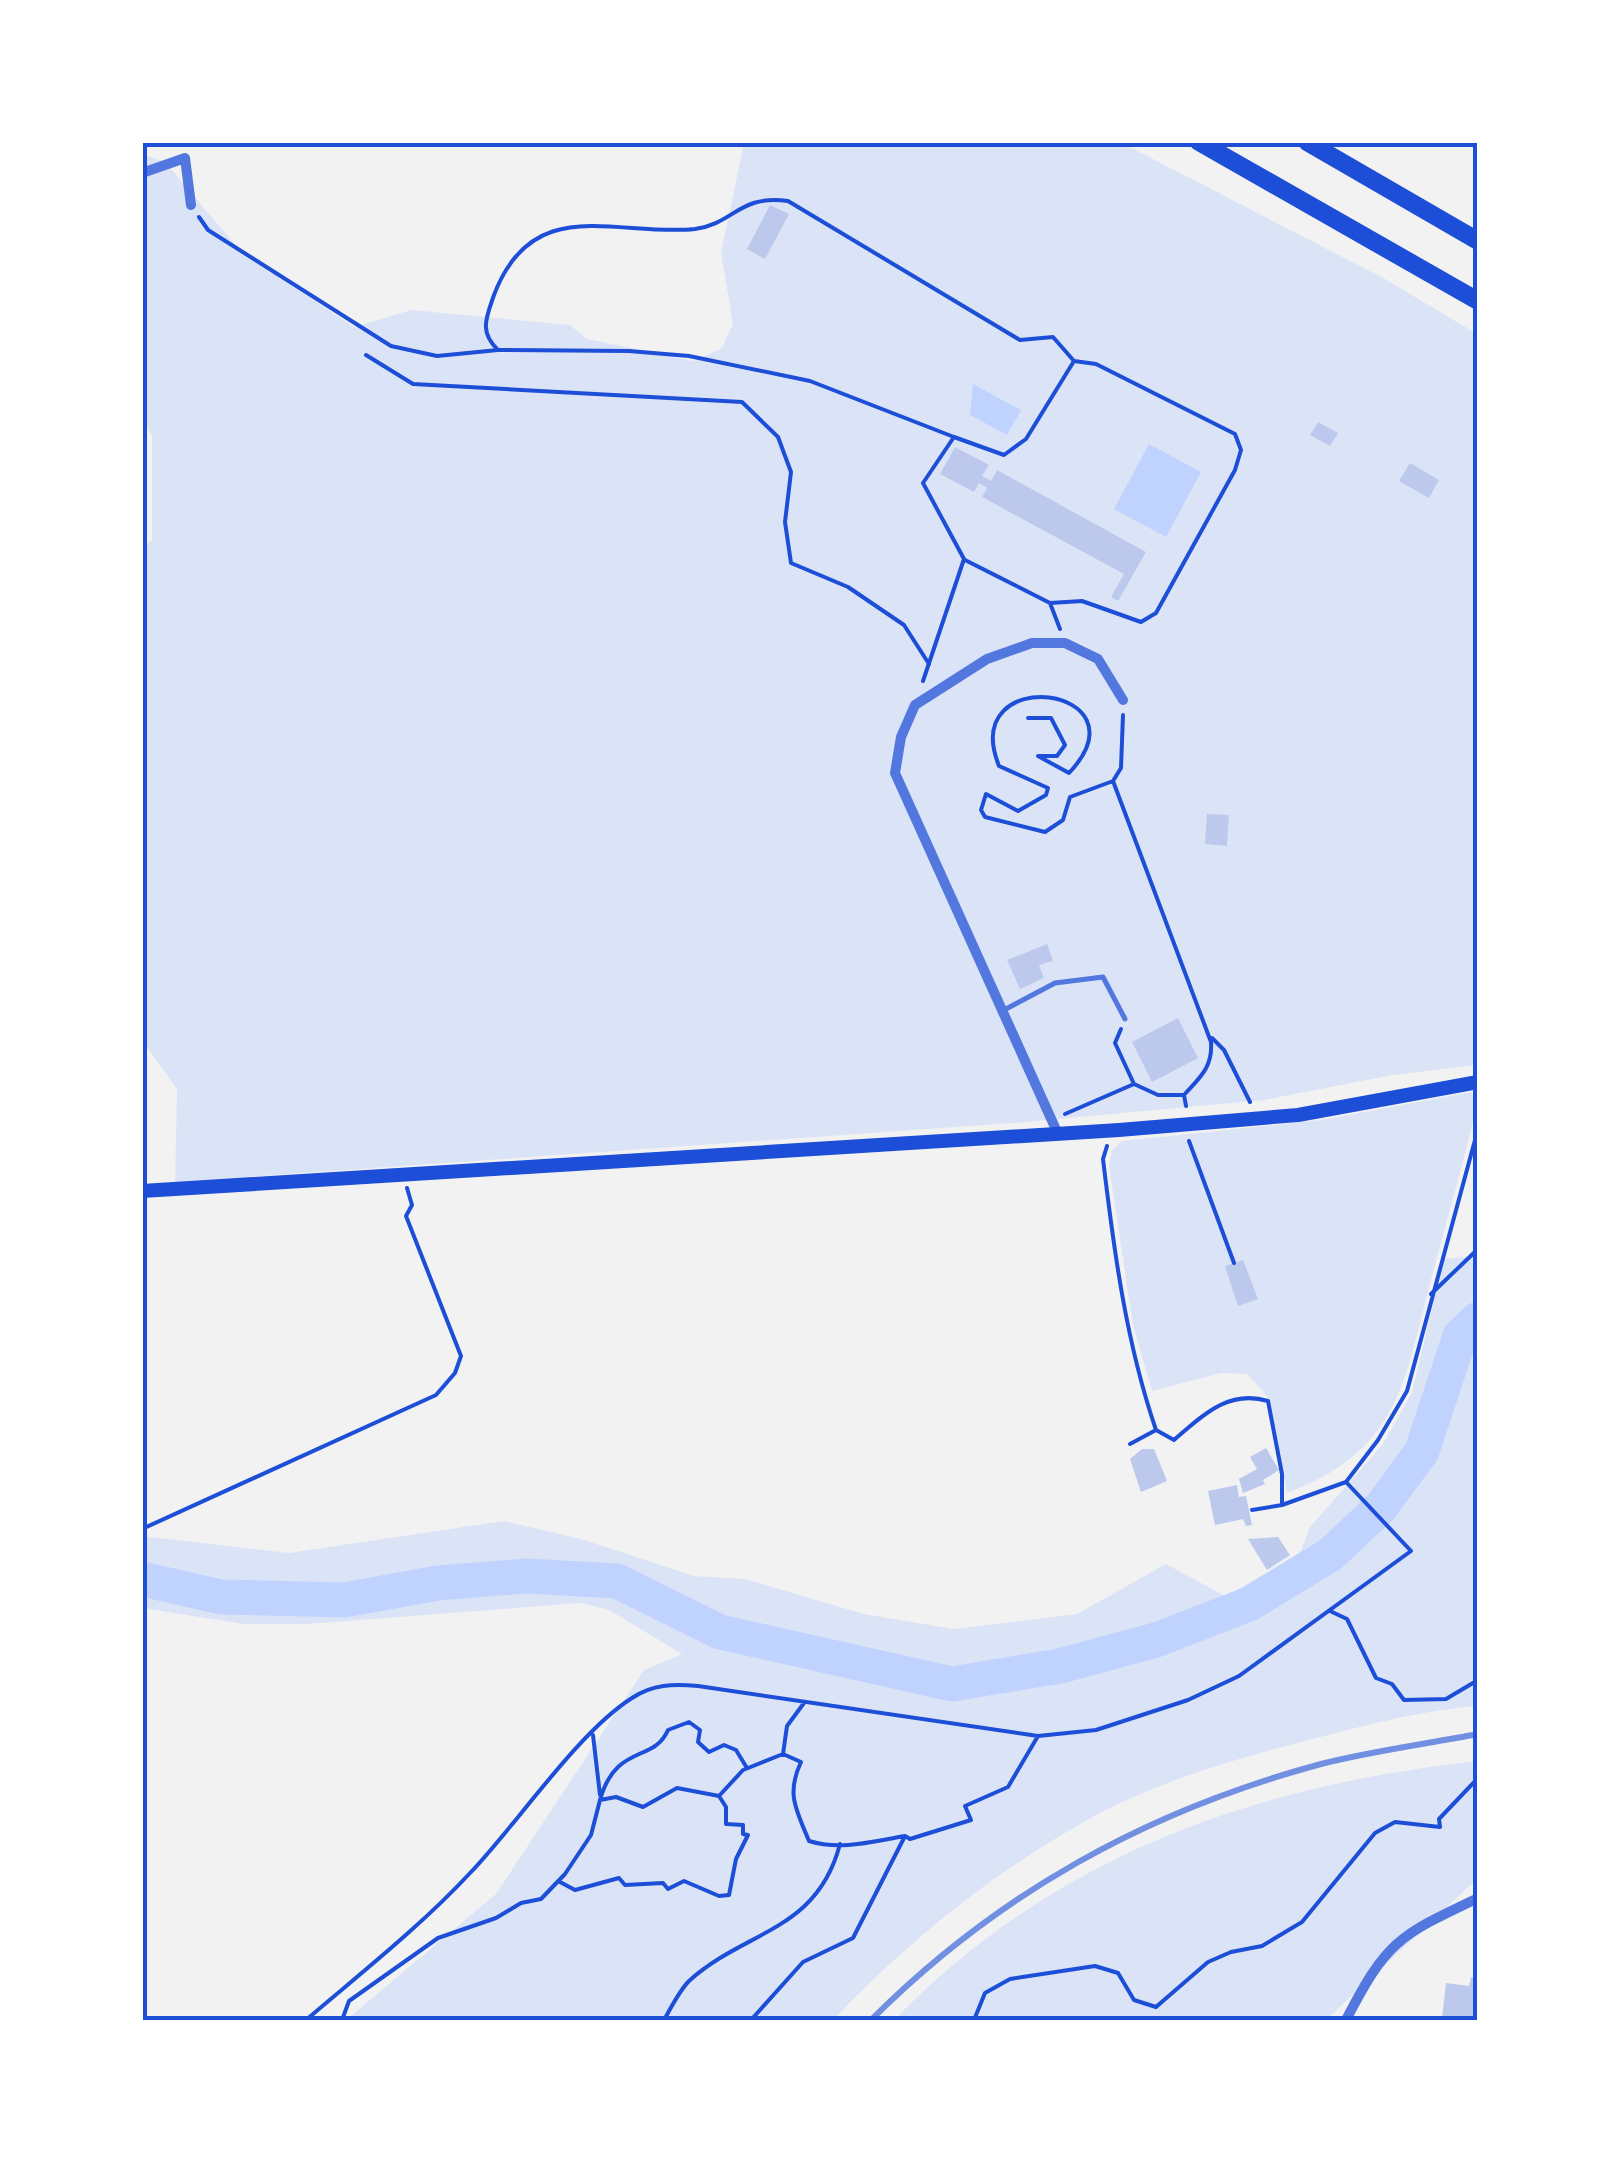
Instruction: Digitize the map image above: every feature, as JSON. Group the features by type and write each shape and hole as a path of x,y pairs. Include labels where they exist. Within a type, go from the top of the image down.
{"highway":[{"path":"1198,142 1478,301"},
{"path":"1307,142 1478,241"}],"main road":[{"path":"142,1191 1118,1130 1298,1114 1478,1082"}],"street":[{"path":"142,173 184,158 192,204"},
{"path":"1058,1134 896,773 901,737 915,705 987,659 1032,643 1065,643 1098,659 1123,700"},
{"path":"1346,2020 1377,1960 1414,1928 1478,1898"}],"lane":[{"path":"1004,1010 1055,984 1102,978 1125,1019"}],"path":[{"path":"498,350 488,341 484,323 498,286 524,249 557,228 599,223 697,229 760,197 788,201 1020,340 1053,337 1074,360 1096,364 1235,434 1241,450 1235,470 1156,613 1141,622 1082,602 1050,603 964,560 923,483 954,437"},
{"path":"192,204 208,230 391,346 436,356 498,350 629,350 689,356 810,382 1004,455 1026,439 1074,360"},
{"path":"366,354 413,384 742,402 778,437 791,472 785,522 791,563 848,587 904,625 929,664"},
{"path":"915,705 964,560"},
{"path":"1050,603 1065,643"},
{"path":"1028,718 1051,718 1065,744 1057,756 1038,756 1049,764 1069,773 1084,758 1087,726 1074,705 1064,697 1044,695 1021,700 1002,715 995,730 994,752 1008,773 1048,788 1040,800 1018,810 986,794 981,810 985,817 1045,832 1063,820 1070,798 1113,781 1122,768 1123,700"},
{"path":"1113,781 1209,1035 1212,1056 1205,1072 1184,1095 1158,1095 1134,1084 1115,1043 1125,1019"},
{"path":"1209,1035 1224,1050 1250,1102"},
{"path":"1071,1112 1134,1084"},
{"path":"1184,1095 1186,1106"},
{"path":"1252,1510 1282,1505 1348,1484 1378,1440 1407,1391 1420,1355 1432,1294 1478,1129"},
{"path":"1118,1130 1102,1159 1136,1371 1156,1430 1174,1440 1226,1400 1251,1396 1268,1401 1282,1474 1282,1505"},
{"path":"1189,1139 1234,1263"},
{"path":"142,1529 436,1395 456,1373 461,1356 406,1216 412,1205 402,1173"},
{"path":"1432,1294 1478,1249"},
{"path":"1130,1444 1156,1430"},
{"path":"306,2020 470,1874 593,1733 628,1700 668,1684 1038,1736 1096,1730 1188,1700 1239,1676 1411,1551 1348,1484"},
{"path":"1330,1611 1347,1619 1376,1678 1392,1684 1404,1700 1446,1699 1478,1680"},
{"path":"783,1754 787,1726 804,1703"},
{"path":"342,2020 349,2001 438,1938 496,1918 520,1902 541,1899 559,1881 591,1835 610,1771 622,1760 638,1756 664,1740 668,1730 688,1722 700,1730 698,1742 709,1752 724,1744 736,1750 741,1764 750,1770"},
{"path":"593,1733 600,1800"},
{"path":"783,1754 800,1762 790,1783 809,1840 873,1844 905,1836 910,1839 971,1820 965,1806 1008,1787 1038,1736"},
{"path":"719,1796 743,1770 783,1754"},
{"path":"974,2020 985,1993 1010,1979 1094,1966 1118,1973 1134,2000 1156,2007 1208,1962 1231,1952 1262,1946 1302,1922 1375,1833 1395,1822 1440,1827 1439,1820 1478,1778"},
{"path":"559,1881 575,1890 619,1878 625,1885 663,1883 668,1889 684,1881 719,1896 729,1895 736,1860 748,1834 743,1834 742,1825 726,1824 726,1807 719,1796 677,1788 643,1808 616,1797 600,1800"},
{"path":"751,2020 803,1962 853,1938 905,1836"},
{"path":"664,2020 688,1982 799,1914 834,1868 840,1844"}],"shaded area":[{"path":"744,143 1122,143 1385,279 1477,334 1477,1065 1393,1075 1264,1100 1013,1123 175,1182 177,1089 142,1040 142,549 152,540 152,435 143,422 142,154 165,162 241,252 354,327 411,310 570,325 587,339 694,361 722,348 733,324 721,253"},
{"path":"1471,1092 1477,1104 1467,1147 1414,1348 1392,1408 1354,1456 1325,1476 1287,1493 1268,1397 1247,1374 1221,1373 1152,1391 1133,1325 1109,1166 1112,1150 1122,1141 1321,1120"},
{"path":"1477,1256 1477,1706 1395,1719 1254,1755 1167,1783 1111,1808 1050,1842 983,1887 920,1937 833,2020 346,2020 496,1894 644,1670 682,1654 609,1610 581,1603 307,1624 243,1624 143,1608 142,1536 289,1553 504,1521 581,1539 694,1576 745,1579 864,1614 953,1629 1077,1614 1166,1564 1227,1597 1298,1558 1310,1527 1383,1444 1412,1392 1444,1259"},
{"path":"1477,1761 1477,1879 1326,2020 894,2020 956,1963 1022,1913 1090,1872 1162,1838 1237,1810 1314,1789"}],"water":[{"path":"973,384 1021,410 1007,435 970,415"},
{"path":"1149,444 1201,472 1166,537 1114,509"}],"building":[{"path":"770,205 789,214 765,259 747,249"},
{"path":"1318,422 1338,433 1330,446 1310,435"},
{"path":"955,447 989,465 982,476 991,481 997,470 1146,552 1118,601 1111,597 1124,574 982,497 987,488 979,483 974,492 940,474"},
{"path":"1410,463 1439,480 1429,498 1399,481"},
{"path":"1207,814 1229,815 1227,846 1205,844"},
{"path":"1047,944 1053,961 1039,965 1044,978 1020,989 1007,960"},
{"path":"1178,1018 1198,1058 1152,1082 1132,1042"},
{"path":"1243,1260 1258,1299 1238,1306 1225,1266"},
{"path":"1266,1448 1279,1470 1263,1480 1265,1484 1243,1493 1239,1479 1257,1469 1250,1457"},
{"path":"1142,1449 1154,1449 1167,1481 1141,1492 1130,1459"},
{"path":"1237,1485 1239,1497 1246,1496 1252,1525 1246,1526 1243,1519 1215,1525 1208,1491"},
{"path":"1278,1537 1290,1555 1267,1570 1248,1539"},
{"path":"1471,1977 1478,1978 1478,2018 1442,2018 1446,1983 1469,1986"}],"waterway":[{"path":"142,1579 221,1597 344,1600 438,1583 526,1576 617,1581 720,1632 952,1684 1060,1666 1156,1640 1249,1604 1331,1554 1381,1507 1422,1451 1460,1336 1478,1319"}],"railway":[{"path":"871,2020 970,1933 1078,1862 1136,1832 1257,1783 1321,1764 1478,1734"}]}
